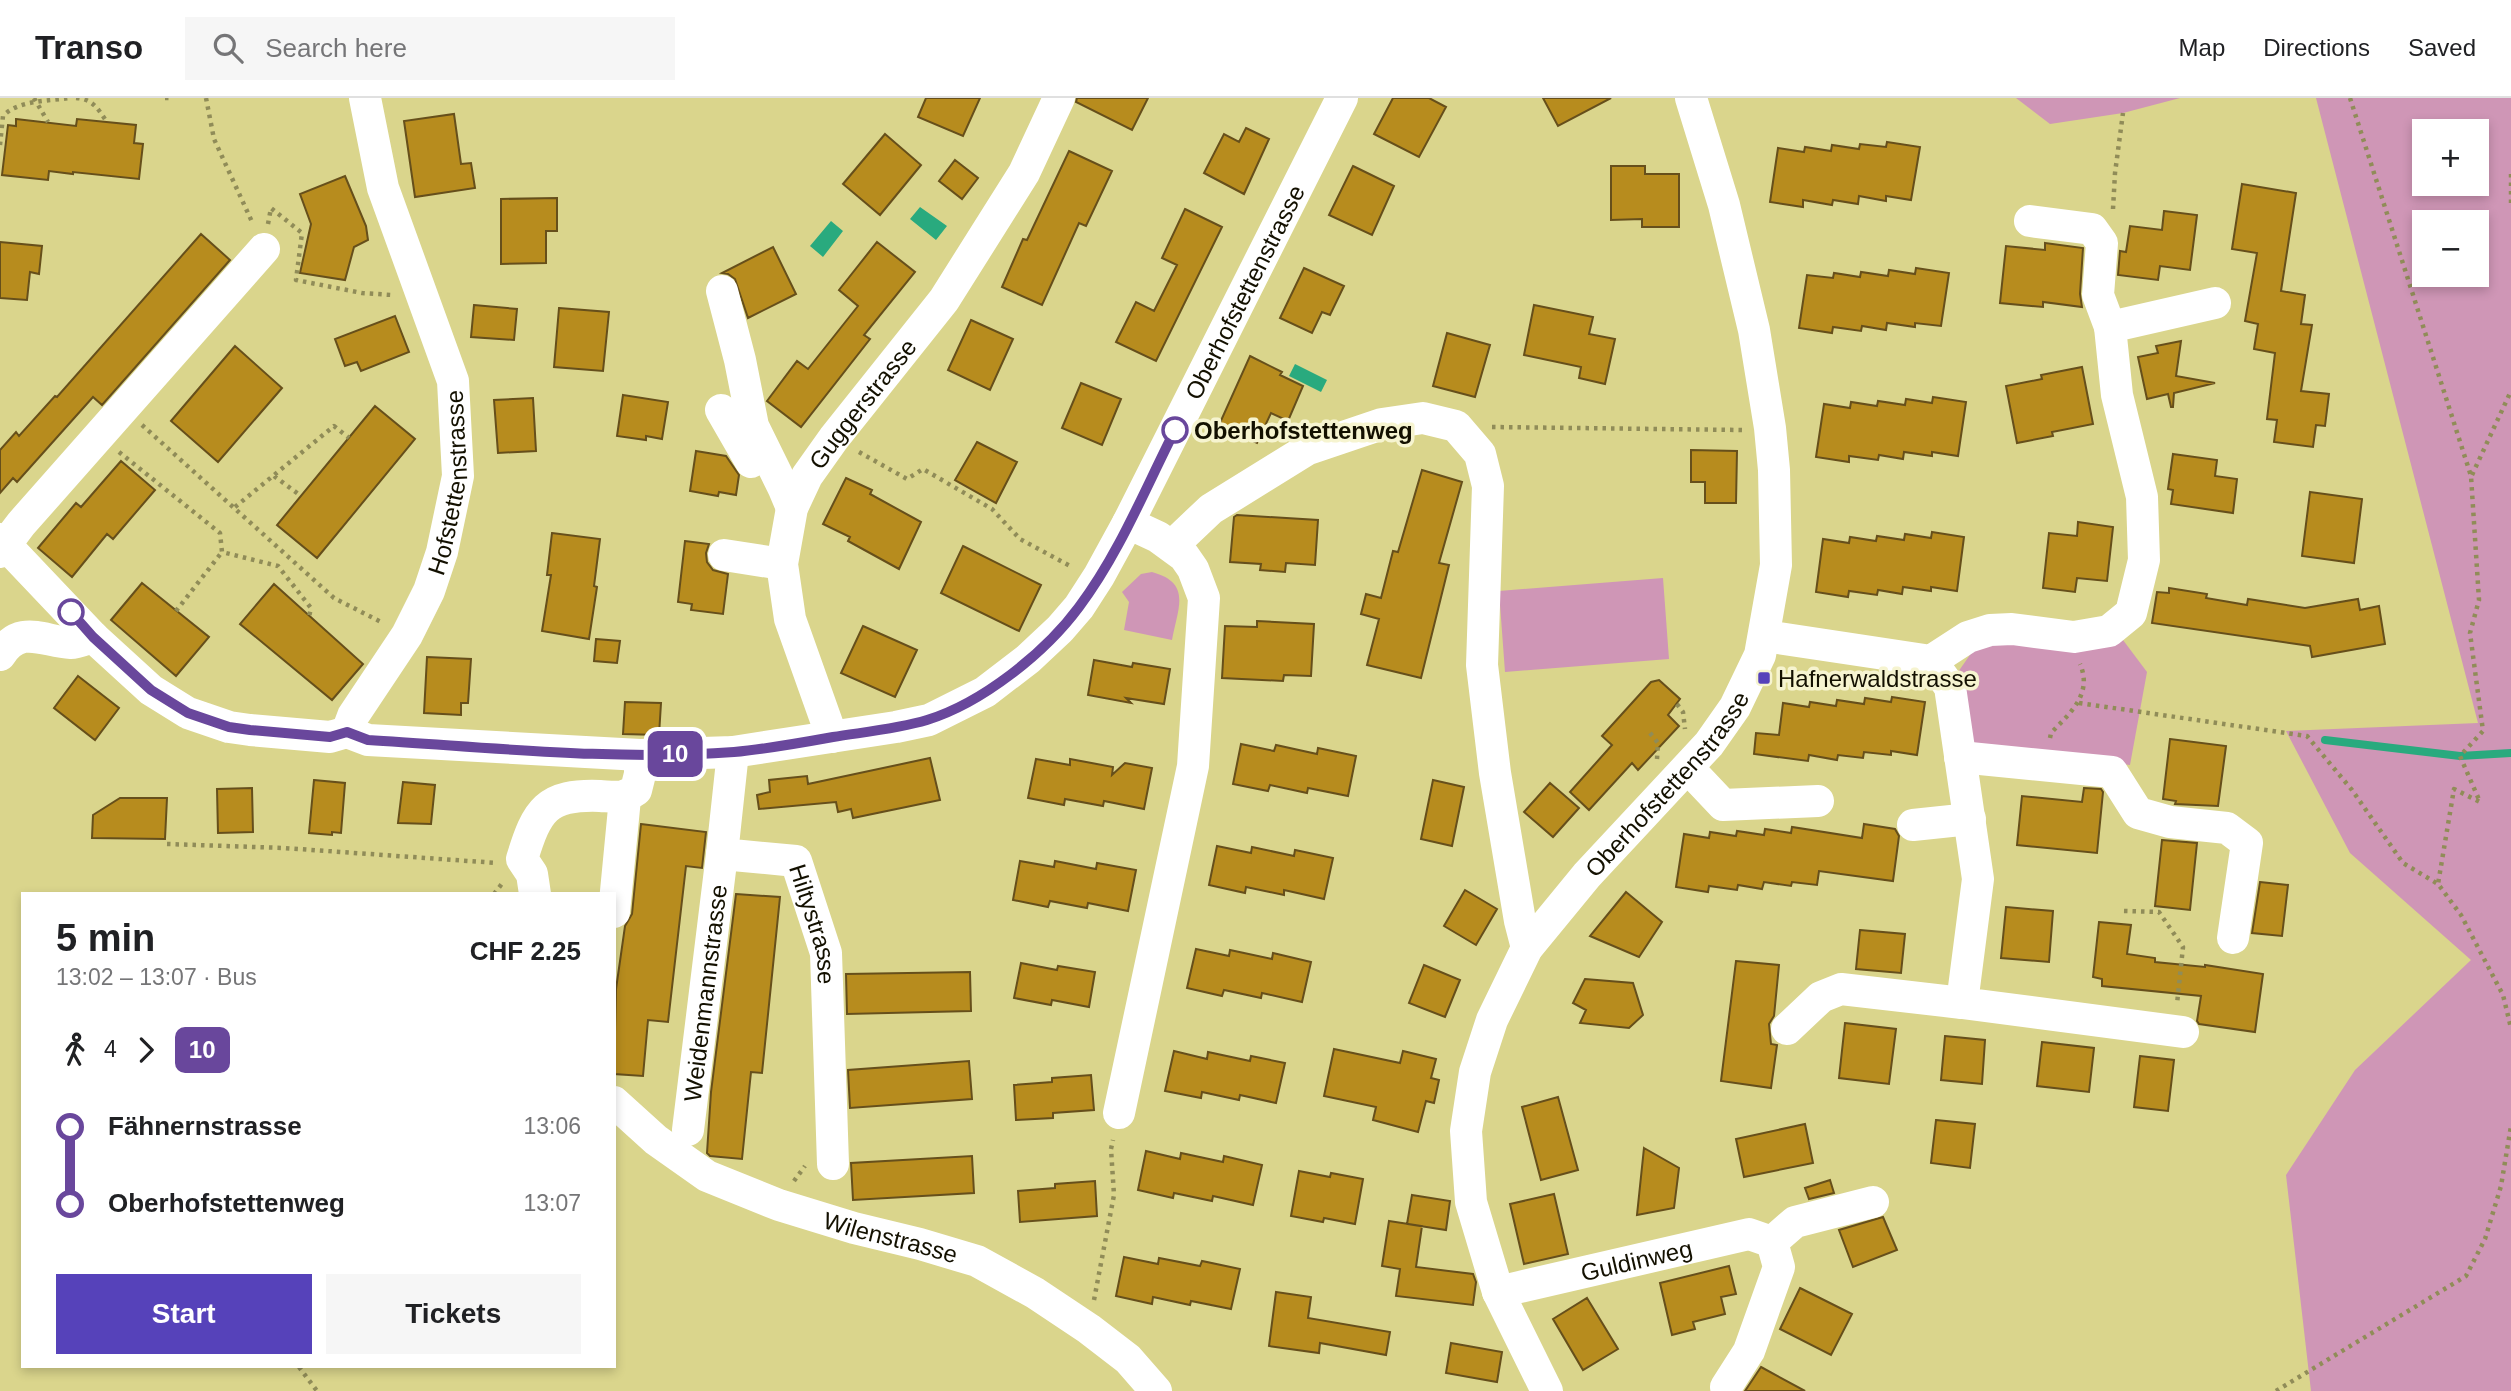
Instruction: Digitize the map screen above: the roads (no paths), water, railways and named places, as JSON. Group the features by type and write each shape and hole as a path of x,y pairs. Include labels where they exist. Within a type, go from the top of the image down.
{"street":[{"name":"Hofstettenstrasse","path":"347,732 352,716 407,635 429,591 442,552 458,476 453,381 383,188 365,98"},
{"name":"Guggerstrasse","path":"832,737 790,620 782,564 792,508 807,476 834,438 944,300 1024,173 1059,98"},
{"name":"Oberhofstettenstrasse","path":"347,732 368,740 557,751 640,755 733,752 929,720 961,706 1007,676 1060,629 1079,607 1128,523 1342,98"},
{"name":"Oberhofstettenstrasse","path":"1547,1391 1498,1292 1471,1202 1466,1131 1475,1072 1492,1020 1527,948 1587,875 1709,744 1735,707 1754,670 1765,636 1776,565 1777,515 1770,428 1754,330 1724,205 1691,98"},
{"path":"1765,636 1931,661 1968,637 1990,630 2012,629 2074,637 2109,631 2131,613 2144,560 2142,497 2117,395 2110,327 2098,295 2102,243 2092,229 2030,221"},
{"path":"264,249 2,546 93,637 151,690 188,713 208,721 250,730 330,737 347,732"},
{"path":"722,292 740,360 753,426 792,508"},
{"path":"2110,327 2215,303"},
{"path":"722,410 774,500 792,508"},
{"path":"1172,546 1210,509 1308,449 1382,424 1423,418 1456,426 1480,453 1488,486 1482,665 1495,773 1527,948"},
{"path":"1119,1114 1193,766 1205,598 1194,569 1172,546 1128,523"},
{"path":"724,555 782,564"},
{"path":"0,655 6,646 27,635 74,643 93,637"},
{"path":"1931,661 1950,687 1978,879 1962,1003"},
{"path":"722,854 733,752"},
{"path":"535,892 532,874 522,859 538,815 568,796 625,798 636,790 640,774 640,755"},
{"path":"1960,757 2112,772 2138,813 2170,822 2227,828 2247,843 2233,938"},
{"path":"1688,768 1723,805 1818,801"},
{"path":"616,892 625,798"},
{"path":"1913,825 1970,819"},
{"name":"Weidenmannstrasse","path":"688,1130 722,854"},
{"name":"Hiltystrasse","path":"722,854 796,861 825,953 833,1164"},
{"path":"1787,1029 1821,997 1841,989 2178,1032"},
{"name":"Wilenstrasse","path":"616,1104 656,1140 707,1176 779,1205 977,1261 1035,1293 1089,1329 1128,1359 1156,1391"},
{"path":"1726,1387 1749,1351 1779,1267 1772,1242 1795,1222 1873,1202"},
{"name":"Guldinweg","path":"1498,1292 1749,1234 1772,1242"}],"waterway":[{"path":"2325,740 2460,756 2511,753"}],"place":[{"name":"Oberhofstettenweg","path":"1175,430"},
{"name":"Hafnerwaldstrasse","path":"1764,678"}]}
